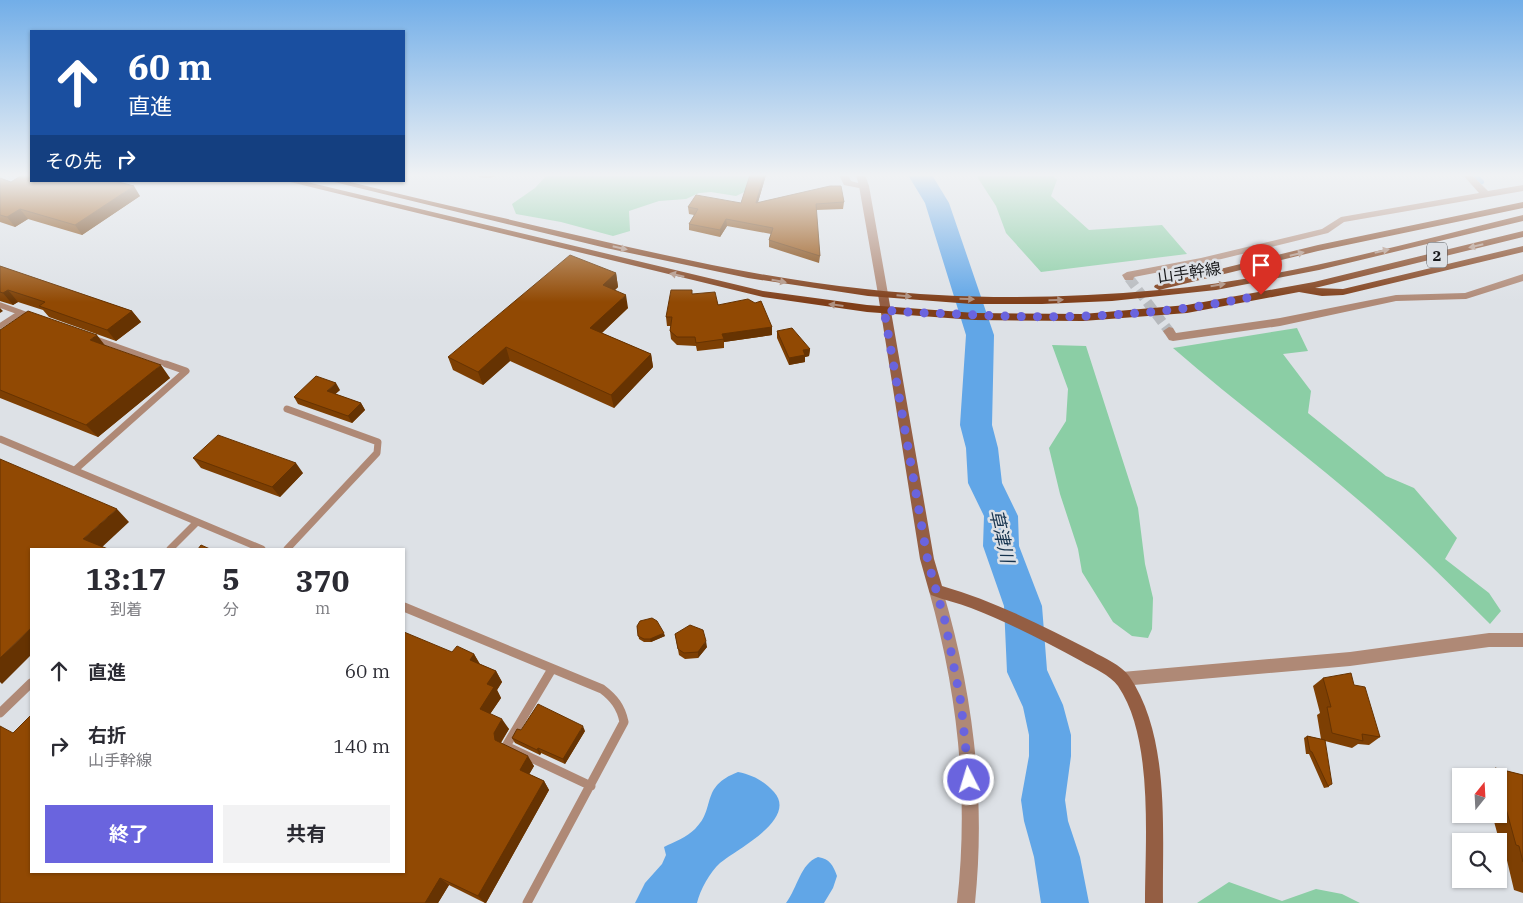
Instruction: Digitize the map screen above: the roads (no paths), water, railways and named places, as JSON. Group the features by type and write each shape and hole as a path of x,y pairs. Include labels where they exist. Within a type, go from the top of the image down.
{"main road":[{"name":"2","path":"441,217 744,290 804,301 884,310 1012,317 1118,315 1186,309 1296,288 1523,234"},
{"name":"2","path":"491,217 711,268 830,289 883,294"},
{"path":"1113,298 1318,248 1465,217"},
{"name":"山手幹線","path":"883,294 926,298 1007,301 1113,298 1176,292 1335,262 1523,218"},
{"path":"1296,288 1329,293 1367,286 1523,249"},
{"path":"883,294 884,310 927,559 936,590 974,603 1072,649 1122,679 1140,715 1150,767 1154,903"}],"street":[{"path":"869,217 883,294"},
{"path":"1129,278 1127,275 1201,261 1325,231 1341,220 1357,217"},
{"path":"1169,331 1173,337 1280,322 1396,298 1466,296 1523,277"},
{"path":"936,590 945,621 964,722 971,828 966,903"},
{"path":"1122,679 1350,659 1489,640 1523,640"}],"lane":[{"path":"0,305 38,319"},
{"path":"0,326 20,312"},
{"path":"76,470 186,371 85,335"},
{"path":"287,409 378,442 377,453 288,548"},
{"path":"0,439 260,548"},
{"path":"171,548 197,522"},
{"path":"405,607 602,689 614,698 622,708 624,722 527,903"},
{"path":"552,669 506,746 591,786"},
{"path":"0,713 30,684"}],"water":[{"path":"738,772 758,779 774,792 779,802 778,813 772,823 751,842 716,867 700,893 697,903 635,903 645,883 662,864 666,855 664,847 695,829 702,821 713,791 718,784"},
{"path":"818,857 831,863 837,876 833,888 824,903 786,903 803,870 812,860"}],"waterway":[{"name":"草津川","path":"942,217 980,335 976,425 982,448 985,483 1001,516 1001,546 1023,606 1027,672 1043,705 1050,735 1050,756 1043,800 1046,821 1057,857 1065,903"}],"tunnel":[{"path":"1129,278 1169,331"}]}
